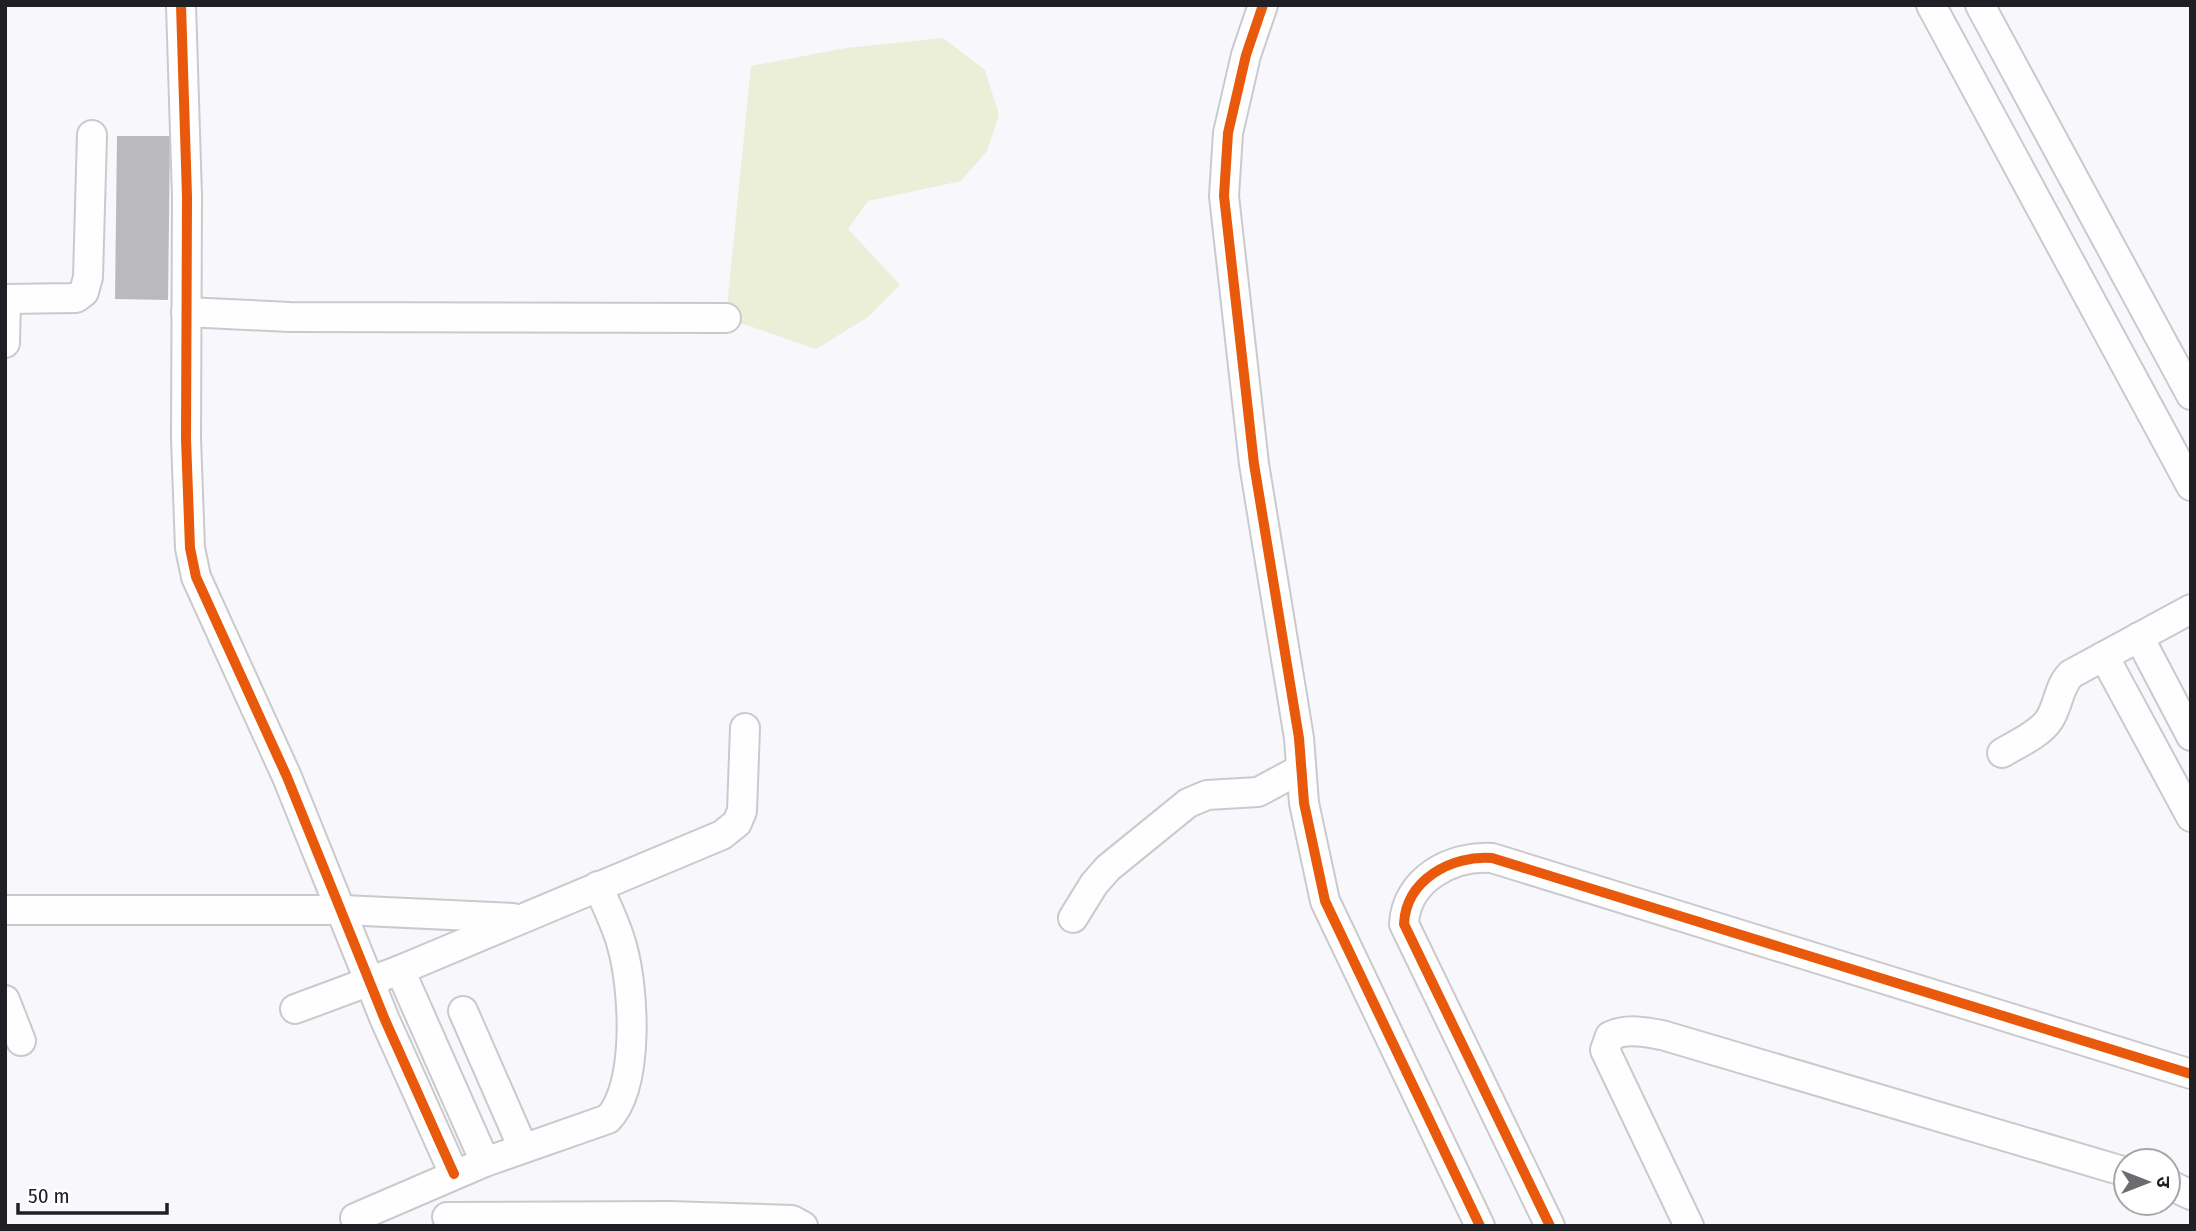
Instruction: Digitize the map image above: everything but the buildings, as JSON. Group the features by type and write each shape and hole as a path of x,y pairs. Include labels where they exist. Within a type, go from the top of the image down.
{"street":[{"path":"181,5 187,197 190,548 195,577 287,777 343,910 443,1179 448,1221 668,1216 792,1220 803,1226"},
{"path":"1263,5 1246,55 1228,133 1224,196 1254,464 1304,803 1325,901 1480,1226"},
{"path":"1931,5 2191,486"},
{"path":"1980,5 2191,396"},
{"path":"5,343 6,299 76,298 84,292 88,277 92,135"},
{"path":"186,312 302,317 726,318"},
{"path":"2002,752 2044,726 2053,713 2065,681 2104,656 2191,609"},
{"path":"2139,637 2191,736"},
{"path":"2104,656 2191,817"},
{"path":"295,1009 401,970 722,835 737,823 744,796 745,728"},
{"path":"1073,918 1094,884 1108,868 1188,803 1207,794 1258,793 1301,769"},
{"path":"1550,1226 1404,923 1405,906 1410,894 1423,880 1458,861 1474,857 1518,866 2191,1074"},
{"path":"355,1218 485,1162 608,1119 617,1110 628,1071 632,996 622,943 598,886"},
{"path":"5,910 343,910 520,918"},
{"path":"401,970 485,1162"},
{"path":"5,1000 21,1041"},
{"path":"463,1011 523,1148"},
{"path":"1689,1226 1605,1050 1610,1036 1620,1031 1662,1035 2112,1168"}],"green space":[{"path":"943,38 985,70 999,115 987,151 961,181 868,201 848,229 900,285 868,317 816,349 726,318 751,66 846,48"}],"cycle path":[{"path":"181,5 187,197 186,439 190,548 196,577 287,777 385,1020 454,1174"},
{"path":"1263,5 1246,55 1228,133 1224,196 1254,464 1299,738 1304,803 1325,901 1480,1226"},
{"path":"1550,1226 1404,924 1407,908 1422,883 1433,873 1461,861 1492,858 2191,1074"}]}
